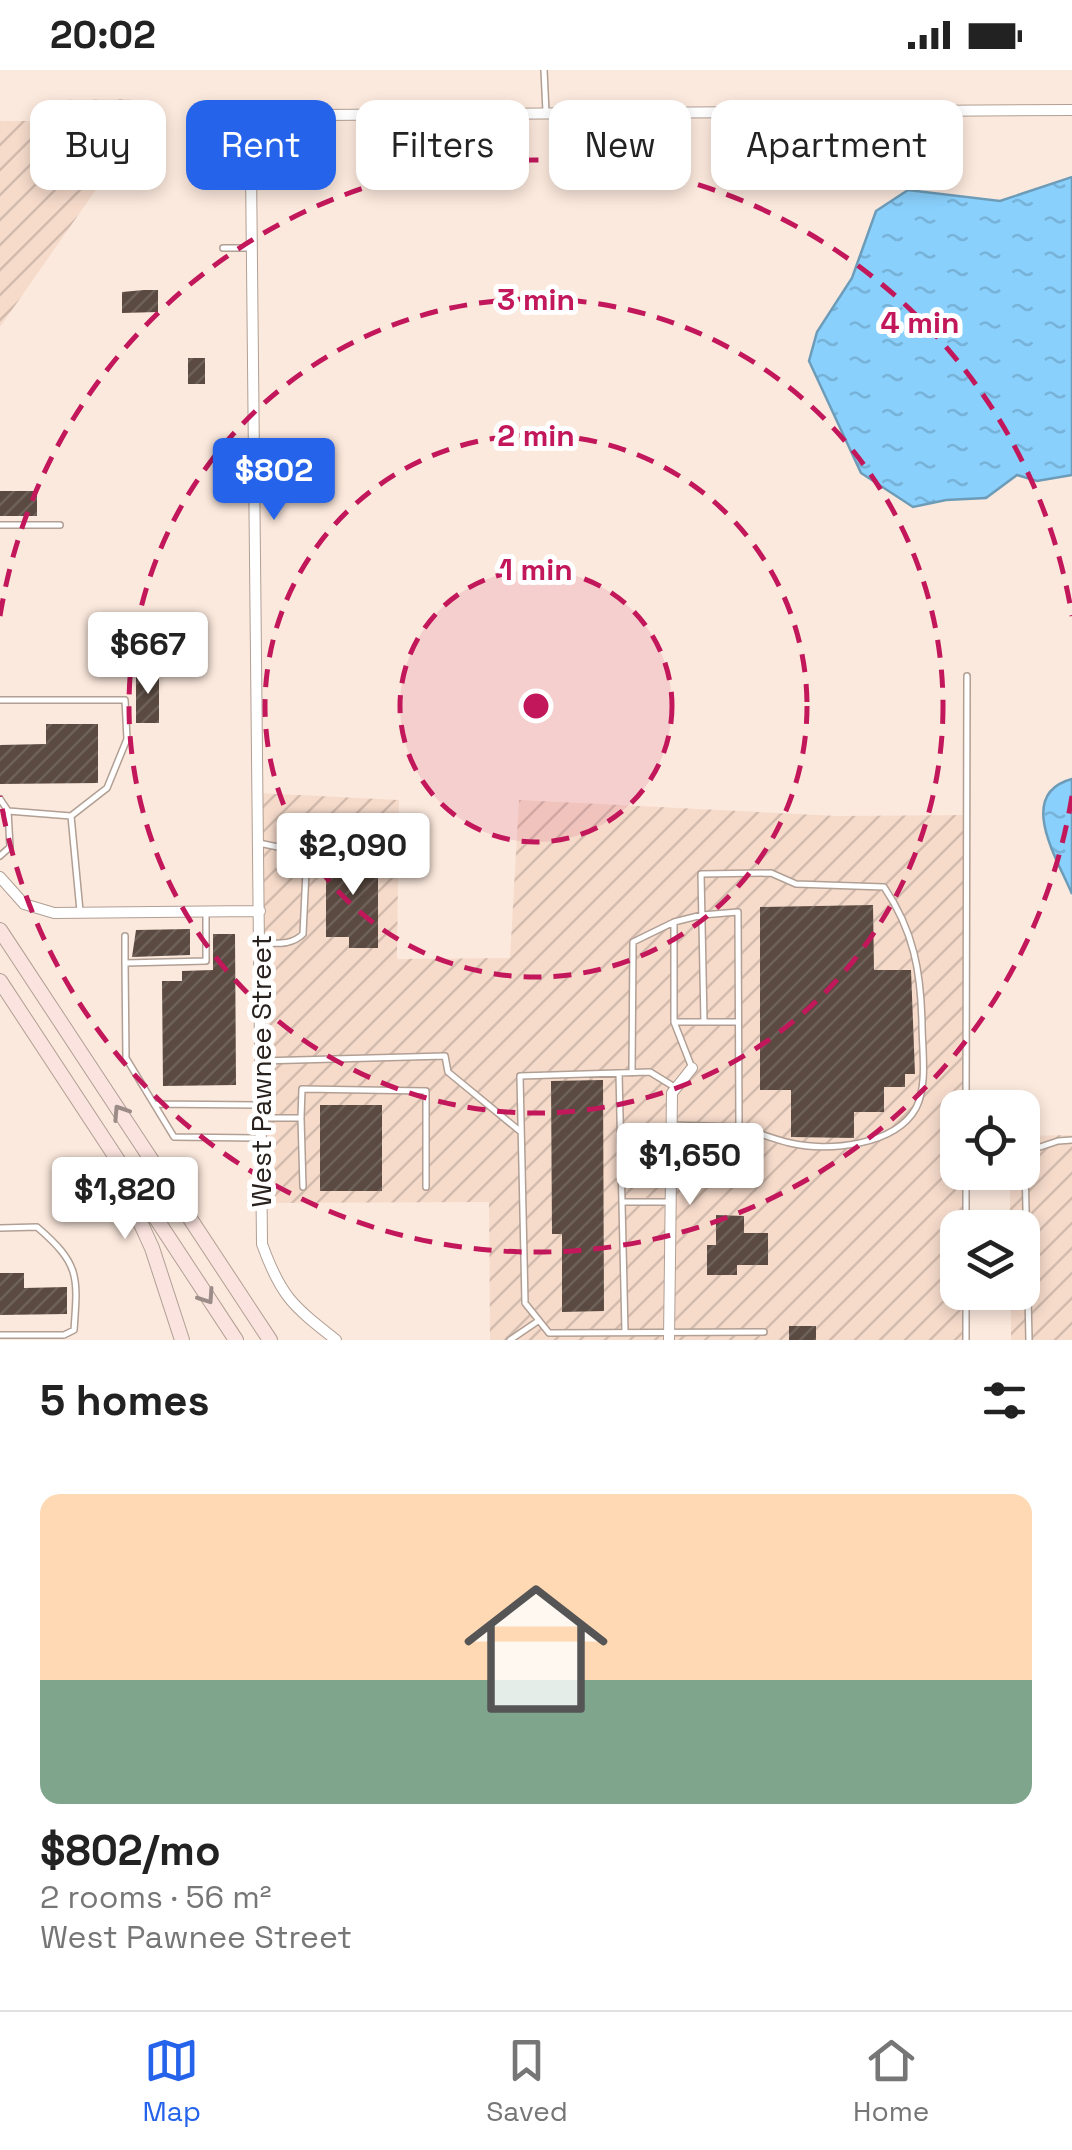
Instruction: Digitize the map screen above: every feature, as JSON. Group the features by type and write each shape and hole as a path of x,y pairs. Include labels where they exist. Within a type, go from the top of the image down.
{"main road":[{"path":"0,930 270,1340"},
{"path":"0,982 236,1340"},
{"path":"99,1132 152,1248 182,1340"}],"street":[{"path":"546,114 1072,110"},
{"name":"West Pawnee Street","path":"336,1340 298,1310 276,1282 262,1244 251,166 254,145 274,121 287,116 546,114"},
{"path":"0,877 24,904 54,913 260,912"},
{"path":"669,1336 672,1094 692,1068"}],"lane":[{"path":"544,70 546,114"},
{"path":"223,248 252,248"},
{"path":"0,525 60,525"},
{"path":"966,1090 967,676"},
{"path":"0,700 125,700 127,739 107,788 70,816 8,811"},
{"path":"0,800 8,811 10,847 0,856"},
{"path":"70,816 80,914"},
{"path":"258,842 292,850 304,858 306,871 303,934 286,944 260,943"},
{"path":"671,1125 739,1127 794,1144 857,1145 888,1133 916,1108 922,1084 922,983 916,953 884,887 796,884 772,873 701,874 704,1022"},
{"path":"125,963 206,961 206,912"},
{"path":"632,1072 633,942 674,922 738,912 739,1127"},
{"path":"674,922 674,1022 692,1068"},
{"path":"125,936 126,1058 174,1137 260,1138"},
{"path":"674,1022 738,1022"},
{"path":"260,1061 445,1056 448,1072 521,1132"},
{"path":"676,1088 650,1072 520,1076 524,1303 549,1332 669,1336 764,1332"},
{"path":"619,1073 625,1332"},
{"path":"303,1187 302,1089 426,1090 426,1187"},
{"path":"154,1104 260,1105"},
{"path":"260,1118 301,1118"},
{"path":"1029,1340 1025,1165 1028,1151 1072,1140"},
{"path":"622,1202 670,1202"},
{"path":"0,1228 37,1228 57,1245 75,1270 77,1296 74,1330 64,1335 0,1334"},
{"path":"966,1310 966,1340"},
{"path":"510,1340 538,1321"}],"shaded area":[{"path":"0,121 30,121 30,190 96,190 0,327"},
{"path":"258,793 399,800 397,959 510,958 519,800 837,816 967,815 966,1090 940,1090 940,1190 966,1190 966,1210 940,1210 940,1310 966,1310 966,1340 490,1340 489,1202 261,1203"},
{"path":"1072,1135 1072,1340 1011,1340 1011,1310 1040,1310 1040,1210 1010,1210 1010,1190 1040,1190 1040,1136"}],"water":[{"path":"1072,177 1072,475 1037,481 1017,475 986,498 913,507 861,473 809,361 817,332 852,278 876,211 908,190 1000,201"},
{"path":"1072,779 1072,894 1051,847 1043,813 1046,799 1055,787"}],"building":[{"path":"158,290 158,312 122,313 122,292"},
{"path":"188,358 205,358 205,384 188,384"},
{"path":"0,491 37,491 37,516 0,516"},
{"path":"136,671 159,671 159,723 136,723"},
{"path":"46,724 98,724 98,783 0,784 0,745 46,744"},
{"path":"326,853 378,853 378,948 349,948 349,937 326,937"},
{"path":"873,905 874,970 911,970 915,1074 905,1074 905,1087 884,1087 884,1112 854,1112 854,1138 791,1137 791,1090 760,1090 760,907"},
{"path":"190,929 190,955 132,957 136,930"},
{"path":"213,934 235,934 236,1085 163,1086 162,981 182,981 182,971 213,970"},
{"path":"603,1080 604,1311 562,1312 562,1234 552,1234 551,1081"},
{"path":"320,1105 382,1105 382,1191 320,1191"},
{"path":"716,1215 744,1216 744,1233 768,1233 768,1265 737,1265 737,1275 707,1275 707,1245 716,1245"},
{"path":"0,1273 24,1273 24,1288 67,1287 67,1314 0,1315"},
{"path":"789,1326 816,1326 816,1340 789,1340"}]}
